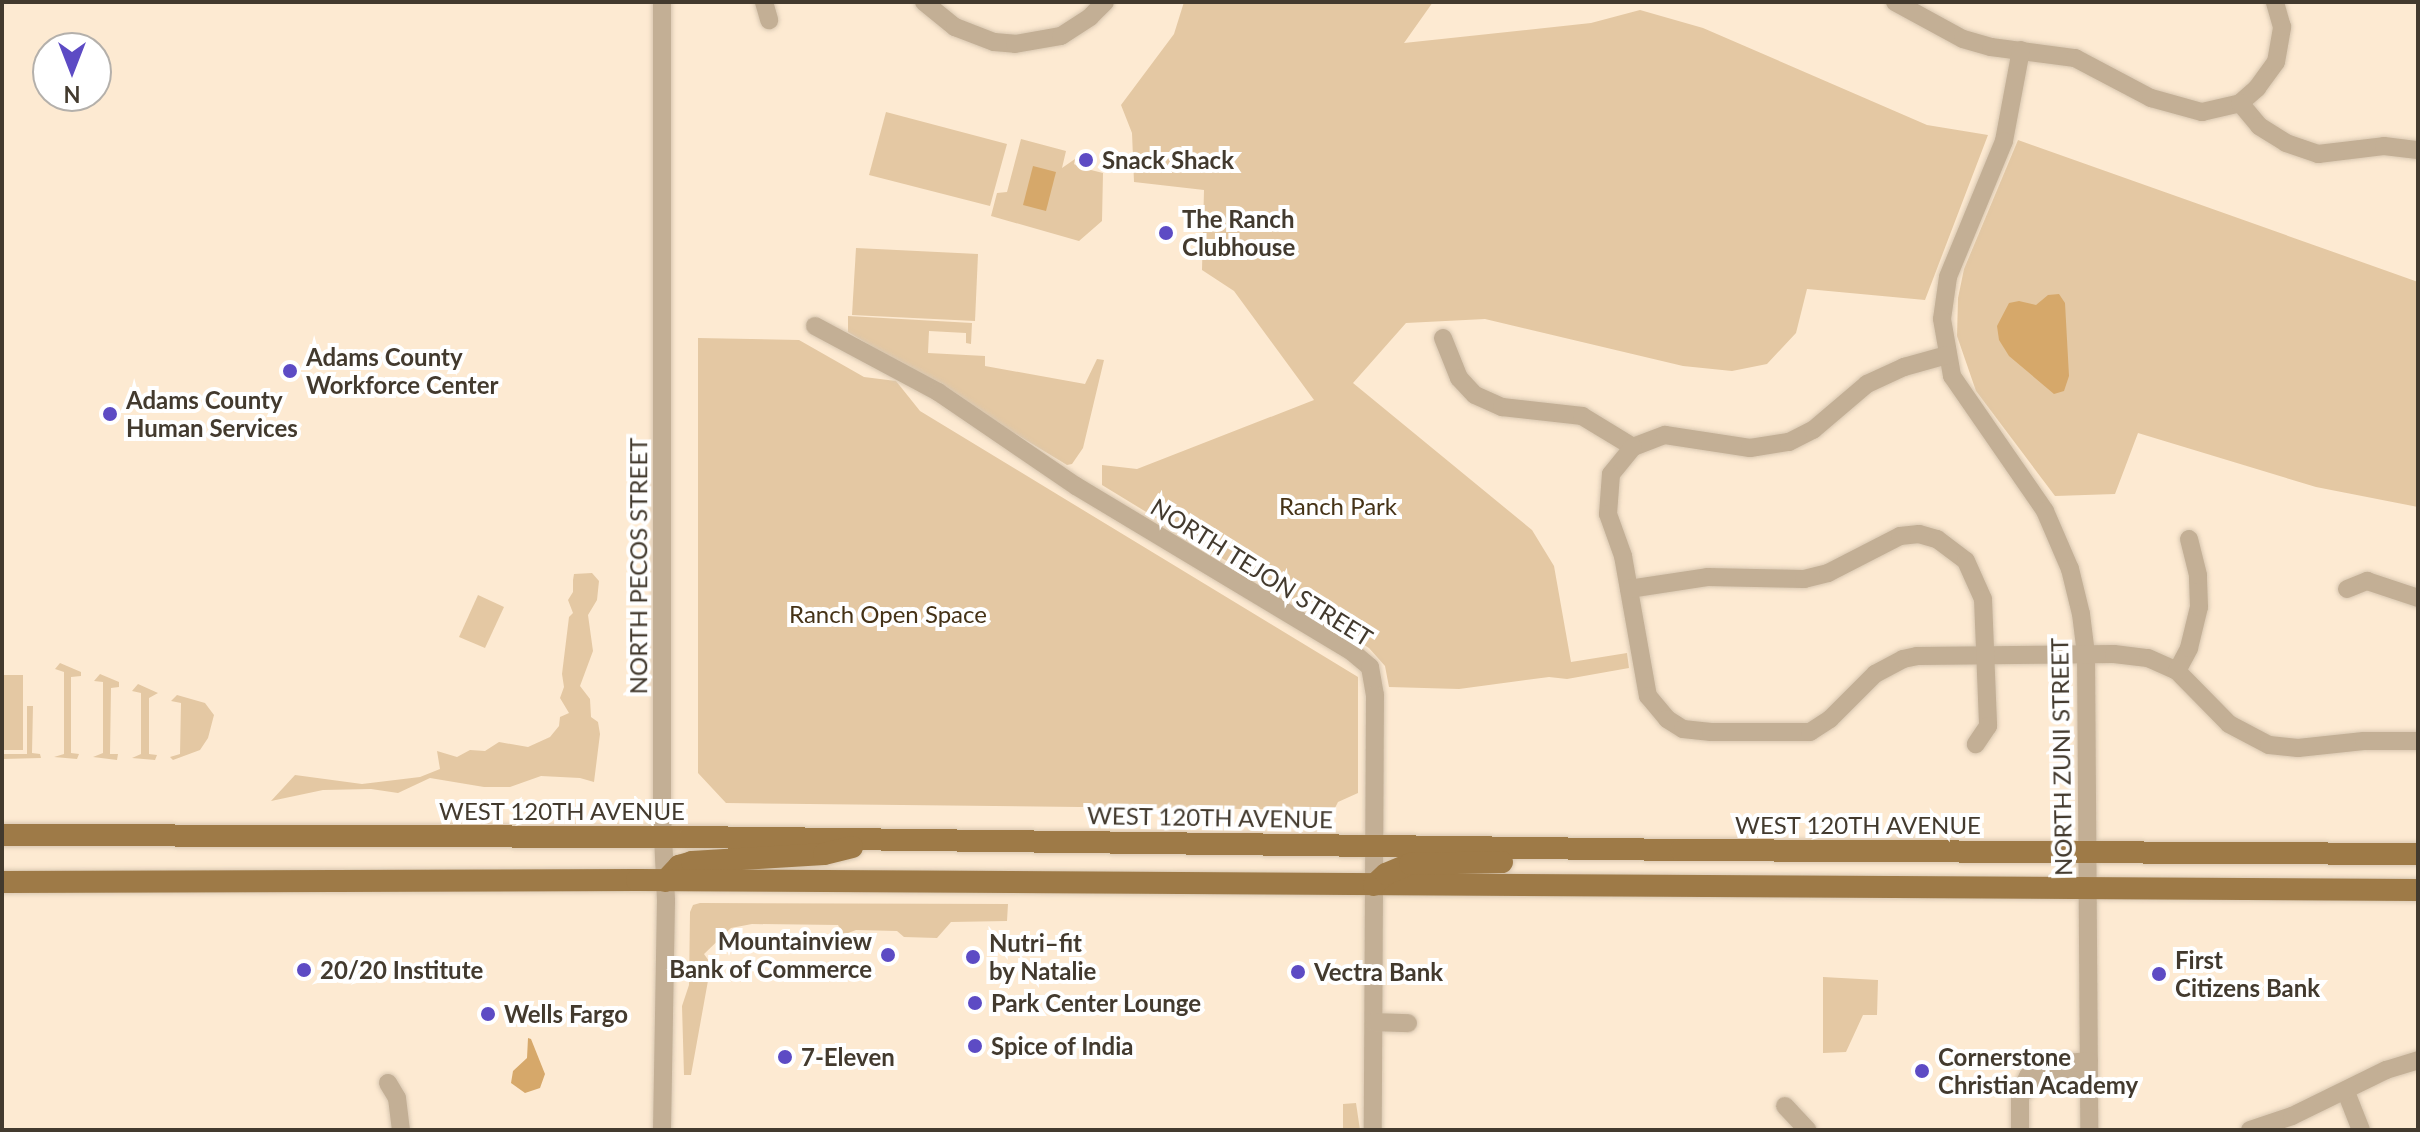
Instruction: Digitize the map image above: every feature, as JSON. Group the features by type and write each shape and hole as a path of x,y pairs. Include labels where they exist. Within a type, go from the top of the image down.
{"main road":[{"name":"WEST 120TH AVENUE","path":"2,835 890,838 1375,847 2418,854"},
{"path":"665,881 679,866 692,862 824,854 890,838"},
{"path":"1374,885 1386,874 1410,864 1564,861 1641,849"},
{"path":"2,882 665,881 2418,890"}],"street":[{"name":"NORTH PECOS STREET","path":"662,2 662,837 665,881 662,1130"},
{"path":"924,2 944,21 974,36 1002,44 1028,44 1061,36 1084,10 1105,2"},
{"path":"1895,2 1963,39 2086,62 2149,97 2188,110 2211,112 2240,103 2257,88 2276,62 2282,27 2275,2"},
{"name":"NORTH ZUNI STREET","path":"2021,50 2004,141 1966,227 1943,297 1947,355 1958,386 2035,495 2054,529 2076,589 2086,654 2089,1130"},
{"path":"2240,103 2259,126 2286,143 2318,154 2384,146 2418,150"},
{"name":"NORTH TEJON STREET","path":"815,326 938,392 1076,486 1366,663 1373,675 1375,692 1373,1130"},
{"path":"1443,338 1459,378 1475,395 1502,407 1582,416 1633,447"},
{"path":"1947,355 1904,367 1867,384 1823,423 1789,442 1750,448 1665,435 1645,439 1633,447 1611,474 1606,498 1629,589 1648,696 1676,725 1711,732 1810,732 1830,719 1875,674 1903,659 1937,654 2086,654 2131,655 2177,671 2229,724 2269,745 2298,748 2364,741 2418,741"},
{"path":"1629,589 1707,577 1804,579 1828,573 1887,539 1908,535 1927,536 1954,549 1970,568 1983,599 1988,654 1988,726 1976,744"},
{"path":"2177,671 2189,648 2199,607 2198,575 2189,539"},
{"path":"2347,589 2367,581 2418,598"},
{"path":"1374,1022 1408,1023"},
{"path":"2250,1130 2346,1092 2386,1070 2418,1060"},
{"path":"2020,1130 2022,1086 2037,1068 2089,1069"},
{"path":"388,1083 397,1098 401,1130"},
{"path":"2346,1092 2361,1130"},
{"path":"1785,1106 1807,1130"}],"green space":[{"name":"Ranch Park","path":"1184,2 1433,2 1404,43 1591,23 1640,10 1703,28 1927,125 1988,135 1925,300 1807,289 1796,333 1767,364 1732,371 1683,366 1485,319 1406,323 1353,383 1532,530 1554,566 1571,662 1627,653 1629,668 1567,679 1549,677 1459,689 1389,687 1385,666 1369,648 1102,485 1102,465 1137,469 1314,400 1234,291 1202,270 1204,190 1134,182 1132,133 1121,105 1174,34"},
{"path":"886,112 1007,144 990,206 869,175"},
{"path":"1021,139 1066,151 1062,168 1075,159 1074,164 1079,167 1103,173 1102,221 1079,241 991,216 997,193 1007,192"},
{"path":"2018,140 2418,282 2418,507 2316,487 2138,433 2115,494 2055,496 1976,391 1957,336 1958,298 1964,269"},
{"path":"856,248 978,254 975,321 852,315"},
{"path":"848,316 972,323 971,344 966,343 966,333 929,331 928,353 985,356 985,366 1085,384 1097,359 1104,360 1083,448 1072,464 1067,465 848,332"},
{"name":"Ranch Open Space","path":"698,338 799,340 864,377 896,381 920,411 1358,677 1358,793 1338,802 1334,810 726,803 698,773"},
{"path":"592,573 599,581 597,600 588,615 593,651 580,686 590,699 591,717 598,722 600,734 594,782 541,776 510,787 484,787 430,778 398,793 371,789 323,790 271,801 295,775 362,784 420,777 440,769 437,751 457,757 470,750 485,751 499,742 528,747 550,737 559,726 560,717 569,713 560,698 564,687 562,674 569,617 573,613 568,600 573,592 574,574"},
{"path":"478,595 504,607 485,648 459,637"},
{"path":"60,663 81,672 81,676 71,677 71,753 79,754 77,759 54,757 64,754 64,672 55,669"},
{"path":"100,674 119,682 119,687 111,688 110,754 118,754 117,760 93,757 103,753 103,682 94,681"},
{"path":"2,675 23,675 23,750 2,750"},
{"path":"138,684 158,693 149,698 149,754 157,755 155,760 132,758 141,754 141,693 132,691"},
{"path":"177,695 205,703 214,715 208,738 200,750 173,760 170,757 180,754 181,703 171,701"},
{"path":"27,706 33,706 32,753 40,754 41,758 2,759 2,754 27,754"},
{"path":"1008,904 1007,921 951,922 937,938 904,937 897,931 856,930 843,935 838,925 752,924 731,928 704,954 711,964 691,1075 684,1075 682,1006 689,985 690,912 693,905"},
{"path":"1823,977 1878,980 1877,1015 1863,1015 1846,1052 1823,1053"},
{"path":"1356,1103 1360,1130 1343,1130 1343,1104"}],"shaded area":[{"path":"1033,166 1056,172 1046,211 1023,205"},
{"path":"2059,294 2065,303 2069,376 2064,391 2054,394 2009,356 1999,340 1997,326 2009,303 2019,301 2036,305 2048,295"},
{"path":"528,1038 545,1074 540,1088 525,1093 511,1083 513,1071 527,1058"}],"place":[{"name":"Snack Shack","path":"1086,160"},
{"name":"The Ranch Clubhouse","path":"1166,233"},
{"name":"Adams County Workforce Center","path":"290,371"},
{"name":"Adams County Human Services","path":"110,414"},
{"name":"Mountainview Bank of Commerce","path":"888,955"},
{"name":"Nutri–fit by Natalie","path":"973,957"},
{"name":"20/20 Institute","path":"304,970"},
{"name":"Vectra Bank","path":"1298,972"},
{"name":"First Citizens Bank","path":"2159,974"},
{"name":"Park Center Lounge","path":"975,1003"},
{"name":"Wells Fargo","path":"488,1014"},
{"name":"Spice of India","path":"975,1046"},
{"name":"7-Eleven","path":"785,1057"},
{"name":"Cornerstone Christian Academy","path":"1922,1071"}]}
